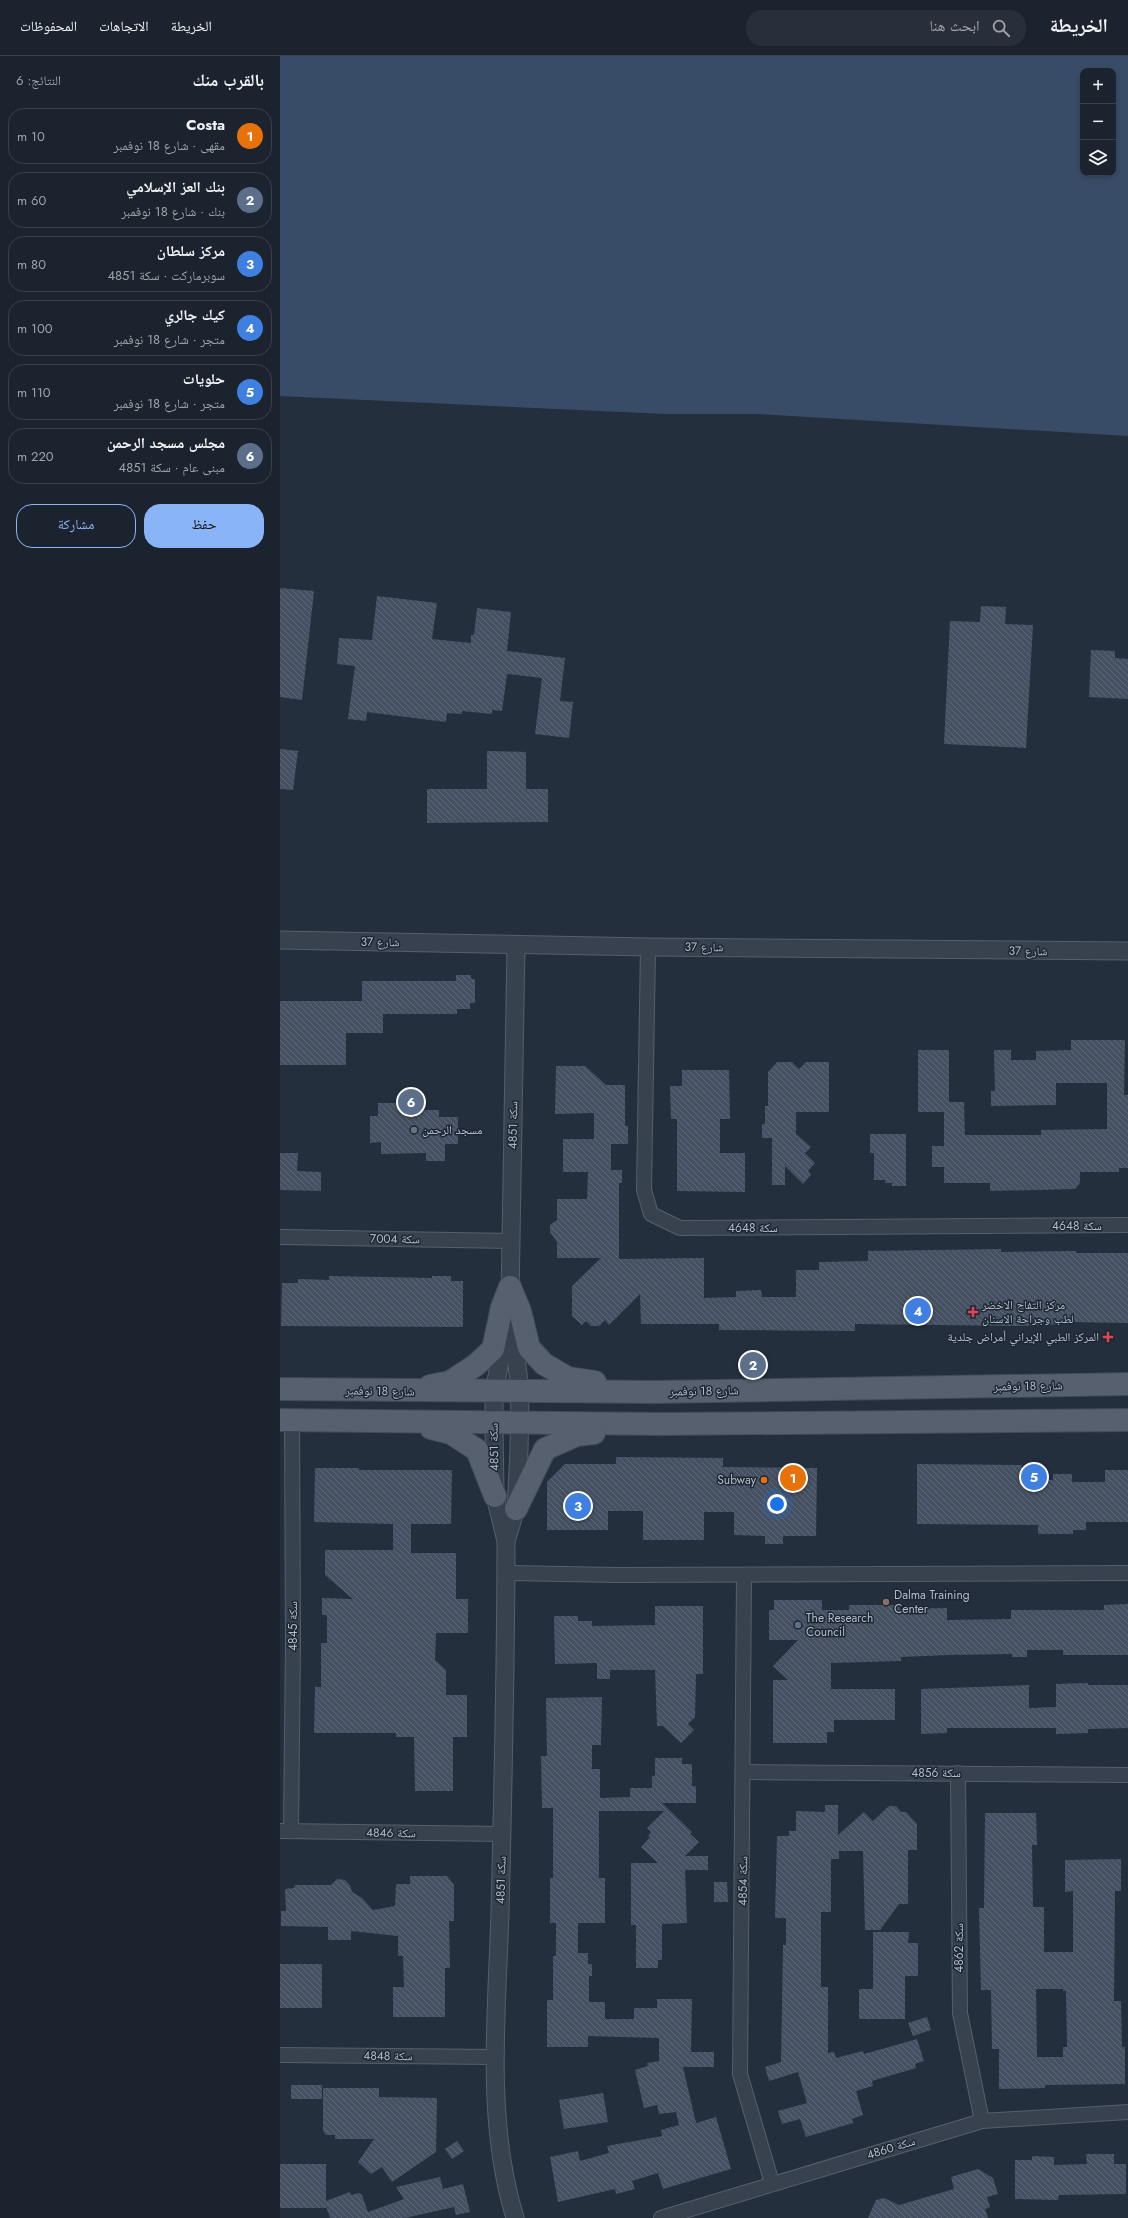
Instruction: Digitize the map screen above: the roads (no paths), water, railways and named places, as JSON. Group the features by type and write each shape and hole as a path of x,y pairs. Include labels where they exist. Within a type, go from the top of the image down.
{"main road":[{"path":"407,1391 450,1382 476,1365 493,1349 502,1307 510,1296 520,1311 529,1348 544,1364 568,1378 654,1392"},
{"name":"شارع 18 نوفمبر","path":"280,1389 494,1392 654,1392 1128,1384"},
{"path":"286,1420 662,1424 1128,1420"},
{"path":"368,1421 436,1429 451,1433 467,1442 478,1450 495,1496"},
{"path":"516,1509 545,1449 577,1435 662,1424"}],"street":[{"name":"شارع 37","path":"280,940 516,945 1128,951"},
{"name":"سكة 4851","path":"506,1541 516,1509 520,1391 510,1296 516,945"},
{"name":"سكة 4648","path":"648,946 644,1190 651,1214 680,1228 1128,1225"},
{"name":"سكة 7004","path":"280,1237 511,1241"},
{"name":"سكة 4851","path":"510,1296 494,1392 495,1496 506,1541 502,1834 496,2057 498,2133 515,2218"},
{"name":"سكة 4845","path":"285,1831 287,1642 286,1420"},
{"path":"506,1573 744,1575 1128,1573"},
{"name":"سكة 4854","path":"744,1575 744,1772 740,2074 772,2183"},
{"name":"سكة 4856","path":"744,1772 1128,1775"},
{"name":"سكة 4862","path":"958,1773 960,2013 982,2121"},
{"name":"سكة 4846","path":"285,1831 502,1834"},
{"name":"سكة 4848","path":"280,2055 496,2057"},
{"name":"سكة 4860","path":"660,2218 772,2183 982,2121 1128,2112"}],"water":[{"path":"280,56 1128,56 1128,436 759,414 666,414 280,396"}],"place":[{"name":"مجلس مسجد الرحمن","path":"411,1102"},
{"name":"مسجد الرحمن","path":"414,1130"},
{"name":"كيك جالري","path":"918,1311"},
{"name":"مركز التفاح الاخضر لطب وجراحة الاسنان","path":"973,1312"},
{"name":"المركز الطبي الإيراني أمراض جلدية","path":"1108,1337"},
{"name":"بنك العز الإسلامي","path":"753,1365"},
{"name":"حلويات","path":"1034,1477"},
{"name":"Costa","path":"793,1478"},
{"name":"Subway","path":"764,1480"},
{"name":"مركز سلطان","path":"578,1506"},
{"name":"Dalma Training Center","path":"886,1602"},
{"name":"The Research Council","path":"798,1625"}]}
